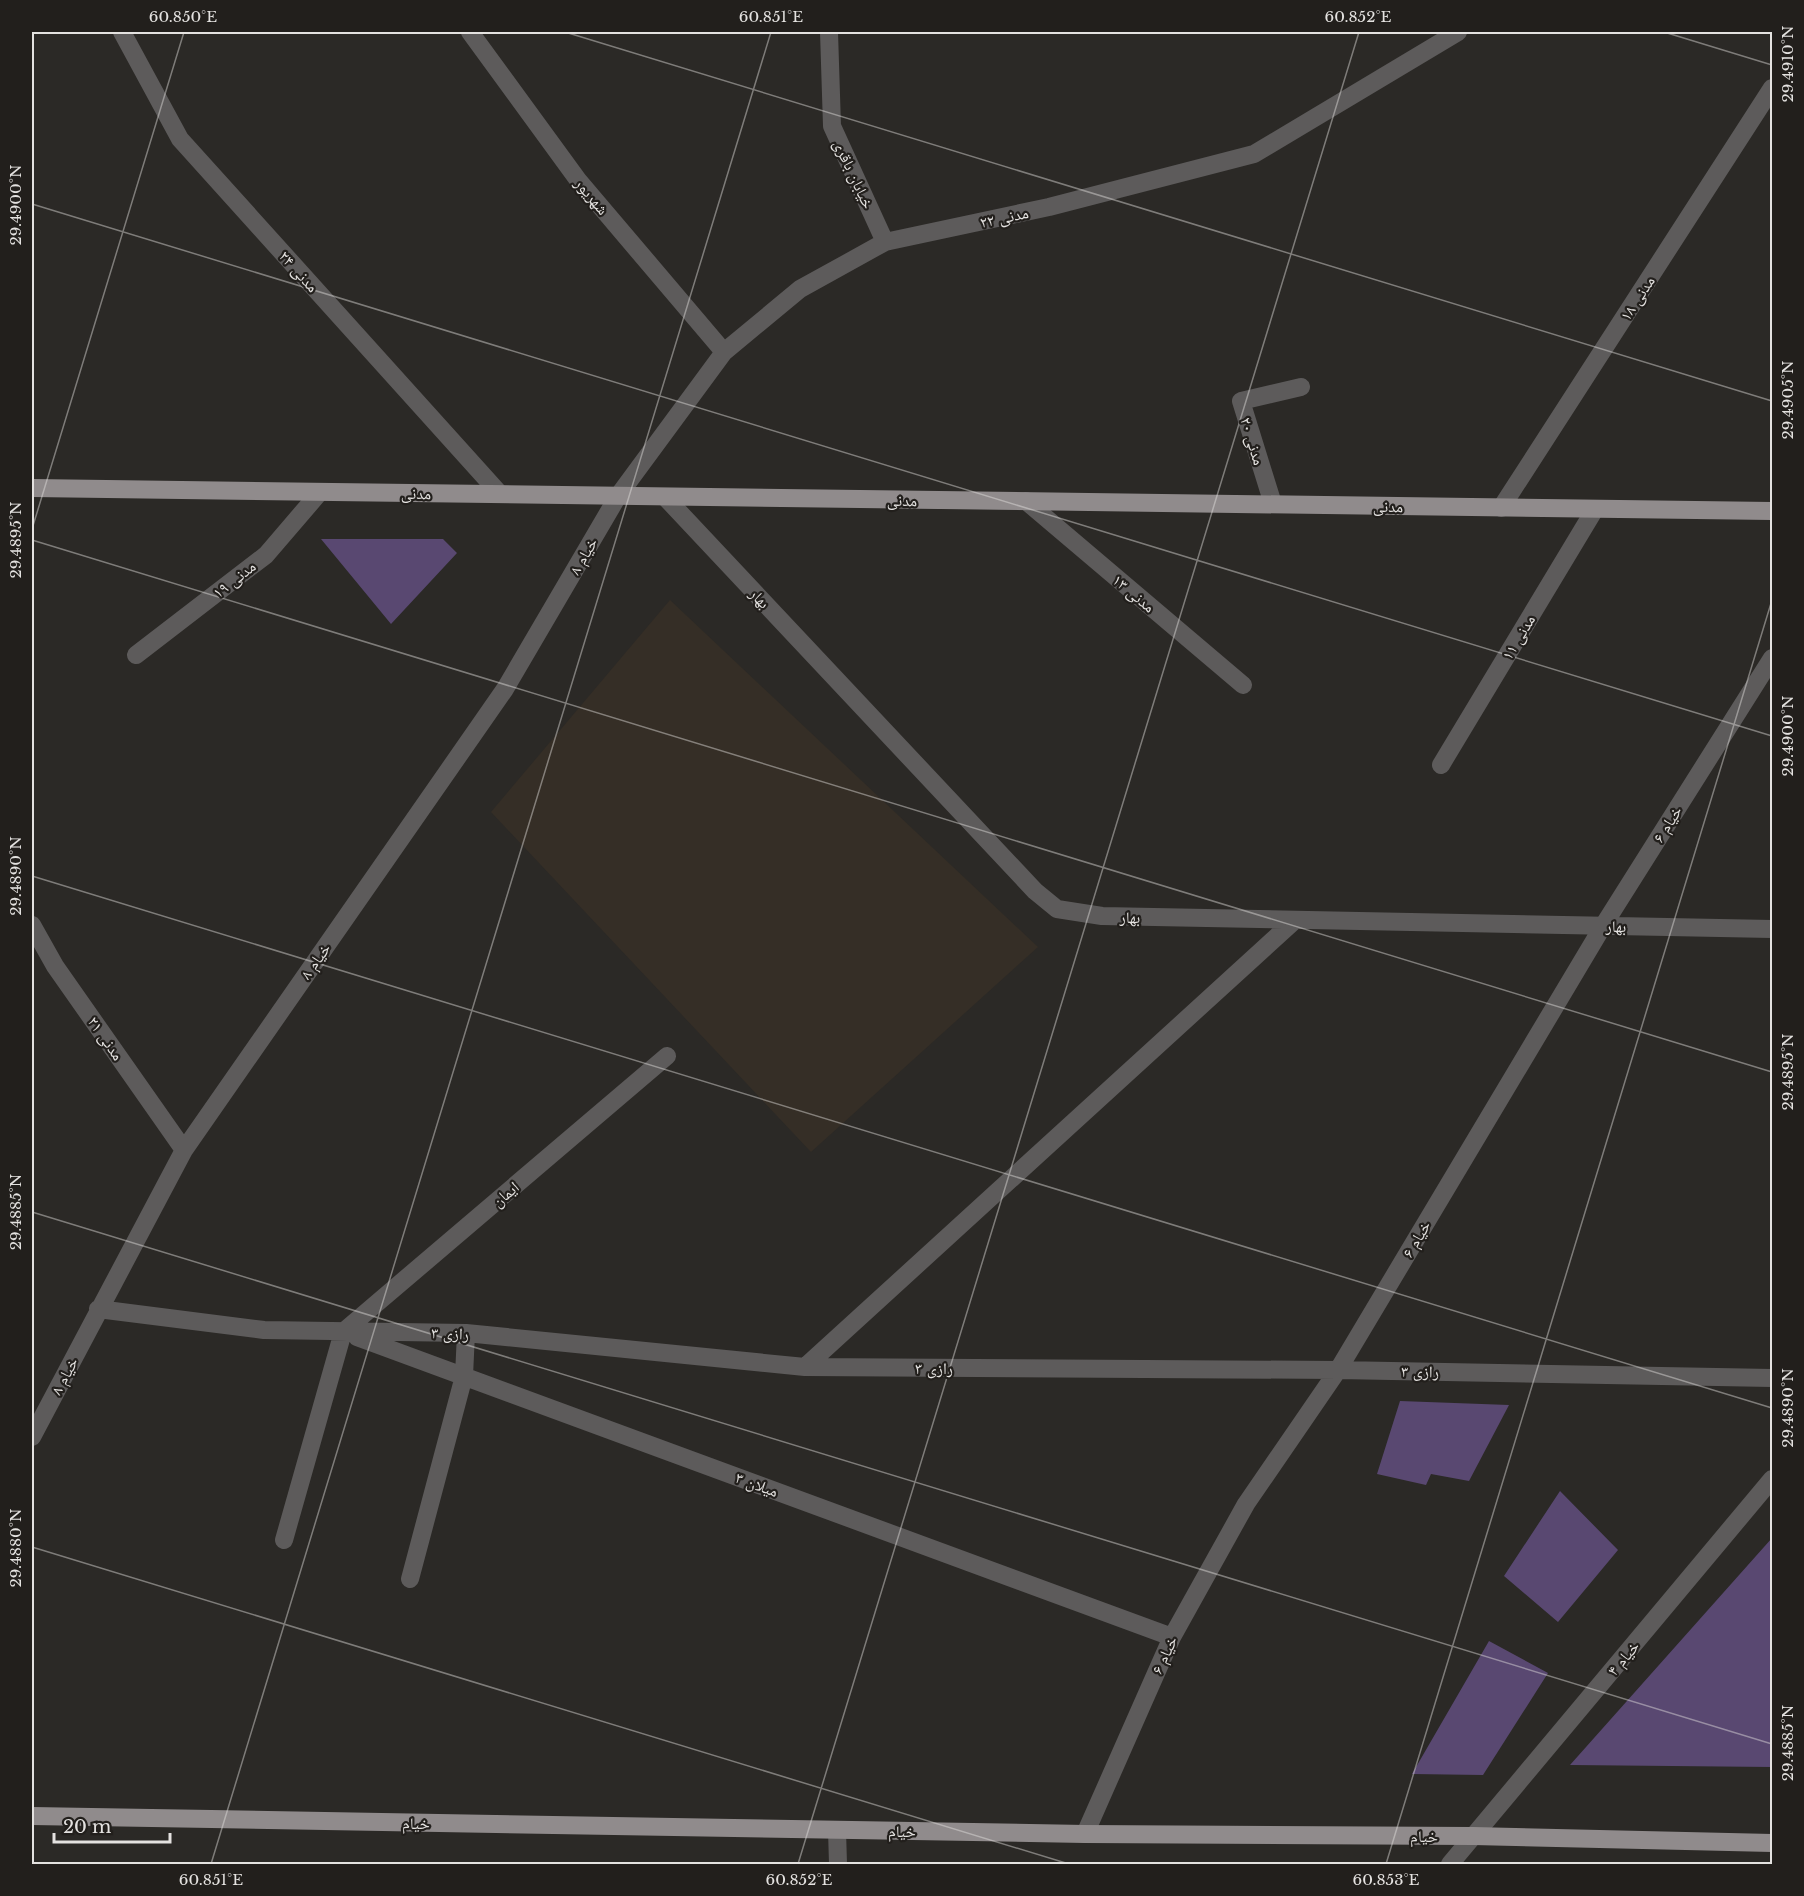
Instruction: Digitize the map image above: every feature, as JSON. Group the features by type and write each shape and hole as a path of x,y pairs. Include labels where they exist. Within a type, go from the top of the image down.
{"main road":[{"name":"مدنی","path":"32,488 1773,511"},
{"name":"خیام","path":"32,1816 1084,1834 1473,1836 1773,1843"}],"street":[{"name":"مدنی ۲۴","path":"122,32 180,139 501,494"},
{"name":"شهریور","path":"470,32 578,180 724,352"},
{"name":"خیابان باقری","path":"829,32 832,126 885,242"},
{"name":"مدنی ۲۲","path":"618,496 724,352 800,289 885,242 1049,207 1254,154 1458,32"},
{"name":"مدنی ۱۸","path":"1501,508 1773,88"},
{"name":"مدنی ۲۰","path":"1273,504 1241,401 1300,387"},
{"name":"مدنی ۱۹","path":"136,655 266,555 320,492"},
{"name":"خیام ۸","path":"32,1437 184,1150 505,689 618,496"},
{"name":"بهار","path":"665,496 1035,891 1058,909 1102,916 1773,929"},
{"name":"مدنی ۱۳","path":"1026,501 1243,685"},
{"name":"مدنی ۱۱","path":"1441,765 1595,509"},
{"name":"خیام ۶","path":"1084,1834 1172,1637 1246,1504 1338,1370 1602,926 1773,658"},
{"path":"805,1367 1295,920"},
{"name":"مدنی ۲۱","path":"32,925 55,966 184,1150"},
{"name":"ایمان","path":"343,1332 667,1056"},
{"name":"رازی ۳","path":"98,1309 264,1330 466,1333 805,1367 1338,1370 1773,1378"},
{"path":"284,1540 343,1332"},
{"name":"میلان ۳","path":"343,1332 1172,1637"},
{"path":"410,1579 464,1376 466,1333"},
{"name":"خیام ۴","path":"1450,1864 1773,1479"},
{"path":"837,1830 838,1864"}],"shaded area":[{"path":"670,600 1038,947 811,1152 491,812"}],"building":[{"path":"321,539 443,539 457,553 391,624"},
{"path":"1400,1401 1509,1405 1469,1481 1431,1474 1426,1485 1377,1474"},
{"path":"1560,1491 1618,1550 1558,1622 1504,1576"},
{"path":"1772,1538 1772,1767 1570,1765"},
{"path":"1489,1641 1548,1673 1483,1775 1412,1774"}]}
